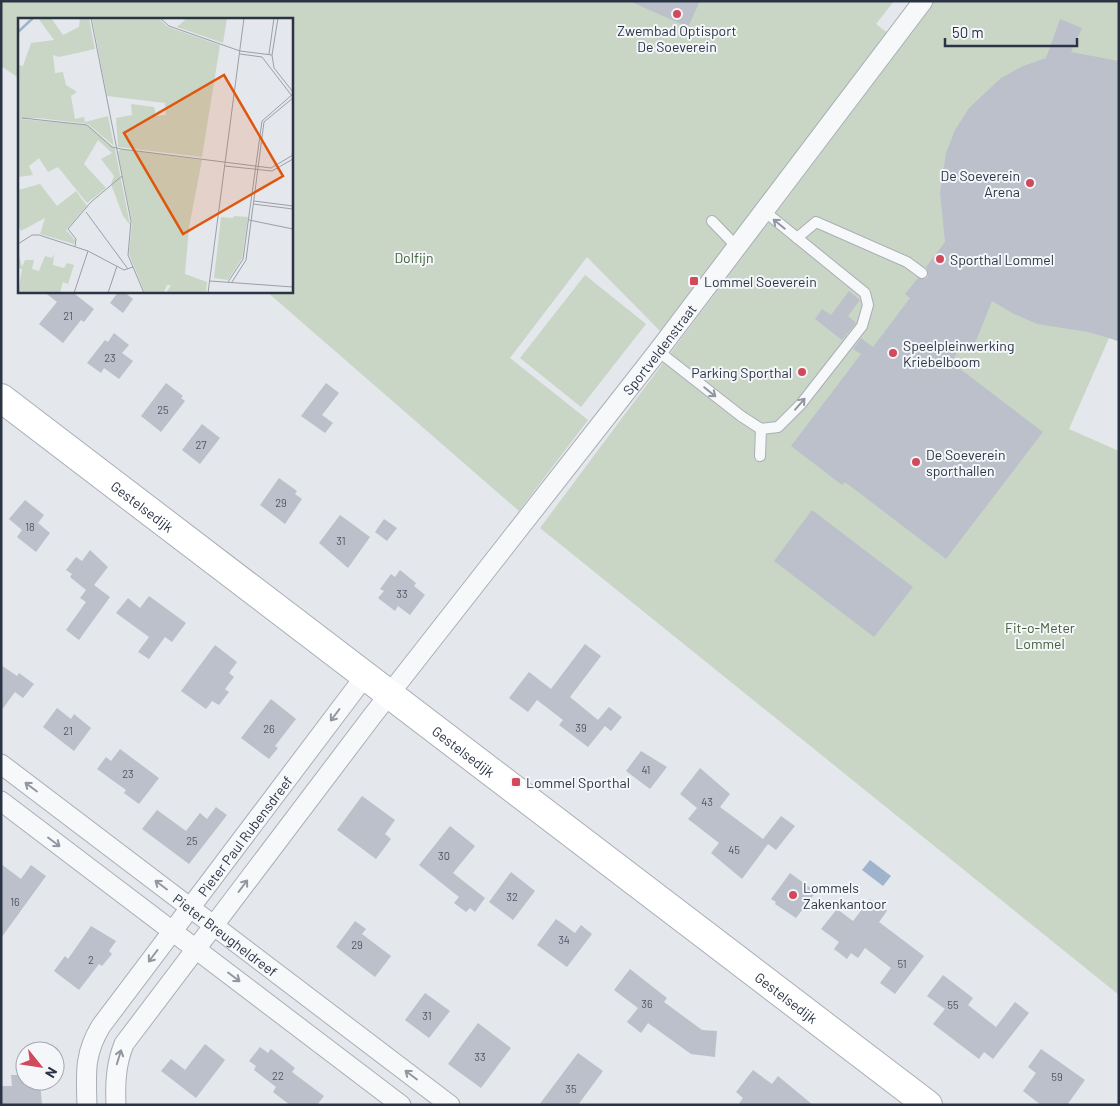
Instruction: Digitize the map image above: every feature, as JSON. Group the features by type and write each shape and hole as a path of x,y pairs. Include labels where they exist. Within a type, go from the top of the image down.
{"main road":[{"name":"Gestelsedijk","path":"1,398 928,1105"}],"street":[{"name":"Sportveldenstraat","path":"389,695 658,351 923,1"},
{"name":"Pieter Paul Rubensdreef","path":"87,1105 87,1061 90,1043 101,1026 189,906 365,676"},
{"path":"116,1105 115,1078 124,1044 389,695"},
{"name":"Pieter Breugheldreef","path":"1,764 450,1105"},
{"path":"1,802 401,1105"}],"lane":[{"path":"658,351 741,416 761,429 778,427 800,404 862,326 868,305 865,293 861,288 764,211"},
{"path":"712,221 737,247"},
{"path":"797,238 816,222 907,262 922,273"},
{"path":"760,456 761,429"}],"green space":[{"name":"Dolfijn","path":"1,1 894,1 876,24 889,34 660,331 587,257 510,358 588,420 519,511 267,292 292,292 292,18 18,18 18,77 1,66"},
{"name":"Fit-o-Meter Lommel","path":"933,1 1119,1 1119,342 1109,338 1069,429 1119,451 1119,995 540,528"},
{"path":"585,275 646,324 581,407 520,358"}],"water":[{"path":"870,860 891,876 883,886 862,870"}],"building":[{"name":"Zwembad Optisport De Soeverein","path":"629,1 700,1 688,27"},
{"path":"1060,19 1082,28 1071,52 1119,61 1119,341 1088,332 1037,324 1012,313 992,301 974,346 966,341 951,362 1043,432 946,559 845,482 842,485 791,446 861,354 853,349 861,338 873,347 910,298 905,294 918,278 924,279 928,277 926,267 945,242 940,193 946,153 955,130 969,108 1001,78 1023,66 1046,58"},
{"path":"849,291 860,300 848,316 856,323 842,340 815,319 822,309 831,315"},
{"path":"44,292 72,292 94,309 84,322 81,320 63,343 39,324 57,302"},
{"path":"118,292 124,292 133,299 123,313 110,303"},
{"path":"114,333 129,345 122,353 133,361 119,379 104,368 101,373 87,363 105,340 108,342"},
{"path":"166,383 183,396 181,398 185,401 161,432 141,416"},
{"path":"326,383 339,393 322,415 333,423 325,433 301,416"},
{"path":"202,424 220,438 200,464 182,450"},
{"path":"279,478 297,491 295,494 302,499 285,524 260,505"},
{"path":"25,500 44,515 38,523 50,533 36,552 17,537 22,530 9,519"},
{"path":"812,510 913,587 874,637 774,561"},
{"path":"340,515 370,537 348,568 319,543"},
{"path":"384,519 397,528 387,541 375,532"},
{"path":"90,550 108,567 94,585 110,597 79,640 66,630 86,602 80,598 86,590 70,577 72,574 66,570 76,557 82,561"},
{"path":"400,570 416,583 414,586 425,595 410,615 398,606 395,611 378,598 384,591 380,589 391,574 395,577"},
{"path":"149,596 186,623 172,642 165,637 149,659 138,652 149,637 116,613 128,598 140,608"},
{"path":"585,644 601,656 570,697 598,720 609,707 622,717 611,731 605,726 588,747 559,725 563,720 537,700 528,712 509,698 529,672 551,689"},
{"path":"215,645 237,662 229,673 234,677 225,689 229,692 219,705 212,701 206,709 181,691"},
{"path":"1,665 17,676 19,673 34,684 23,698 15,692 1,711"},
{"path":"271,699 296,719 275,746 278,748 269,759 241,738"},
{"path":"57,708 71,719 74,714 91,728 74,751 43,727"},
{"path":"120,749 159,778 139,804 124,793 126,790 97,769 106,757 111,761"},
{"path":"641,751 667,767 650,789 626,771"},
{"path":"700,768 730,794 720,807 763,839 781,816 795,826 776,850 768,844 742,879 711,853 719,843 688,819 697,808 680,794"},
{"path":"362,796 395,820 385,834 391,839 376,859 337,830"},
{"path":"216,807 227,815 189,864 142,829 157,810 186,831 200,813 207,819"},
{"path":"450,826 475,846 453,873 485,898 475,912 470,908 466,912 454,903 459,897 419,865"},
{"path":"1,864 21,879 31,865 46,876 1,938"},
{"path":"511,872 535,891 513,920 489,902"},
{"name":"Lommels Zakenkantoor","path":"790,873 816,892 796,918 775,904 776,902 771,899"},
{"path":"870,899 887,911 879,922 924,956 895,994 880,983 891,968 865,948 858,958 851,953 847,959 834,949 839,942 821,929 837,909 853,921"},
{"path":"556,919 575,933 581,925 592,934 567,967 537,945"},
{"path":"355,921 366,929 362,934 391,956 375,977 336,947"},
{"path":"91,926 116,941 109,951 112,954 102,966 99,964 79,990 54,971 65,956 68,959"},
{"path":"630,969 667,998 664,1002 702,1030 717,1031 715,1057 691,1054 648,1023 641,1033 627,1022 638,1008 614,990"},
{"path":"943,975 973,998 968,1005 996,1027 1015,1002 1029,1013 993,1059 984,1052 979,1059 933,1024 945,1009 927,996"},
{"path":"425,993 450,1011 429,1038 405,1020"},
{"path":"478,1023 511,1048 481,1088 448,1064"},
{"path":"205,1044 225,1060 196,1098 161,1071 171,1059 185,1070"},
{"path":"260,1047 268,1053 271,1049 295,1068 292,1072 324,1096 317,1105 290,1105 273,1092 276,1087 254,1070 256,1066 249,1061"},
{"path":"1041,1049 1085,1080 1067,1105 1041,1105 1023,1091 1036,1073 1028,1067"},
{"path":"578,1053 603,1071 578,1105 539,1105"},
{"path":"753,1070 772,1084 778,1076 813,1105 738,1105 743,1098 736,1092"},
{"path":"11,1075 15,1075 15,1091 41,1091 42,1105 1,1105 1,1086 12,1086"}],"place":[{"name":"Zwembad Optisport De Soeverein","path":"677,14"},
{"name":"De Soeverein Arena","path":"1030,183"},
{"name":"Sporthal Lommel","path":"940,259"},
{"name":"Lommel Soeverein","path":"694,281"},
{"name":"Speelpleinwerking Kriebelboom","path":"893,353"},
{"name":"Parking Sporthal","path":"802,372"},
{"name":"De Soeverein sporthallen","path":"916,462"},
{"name":"Lommel Sporthal","path":"516,782"},
{"name":"Lommels Zakenkantoor","path":"793,895"}]}
